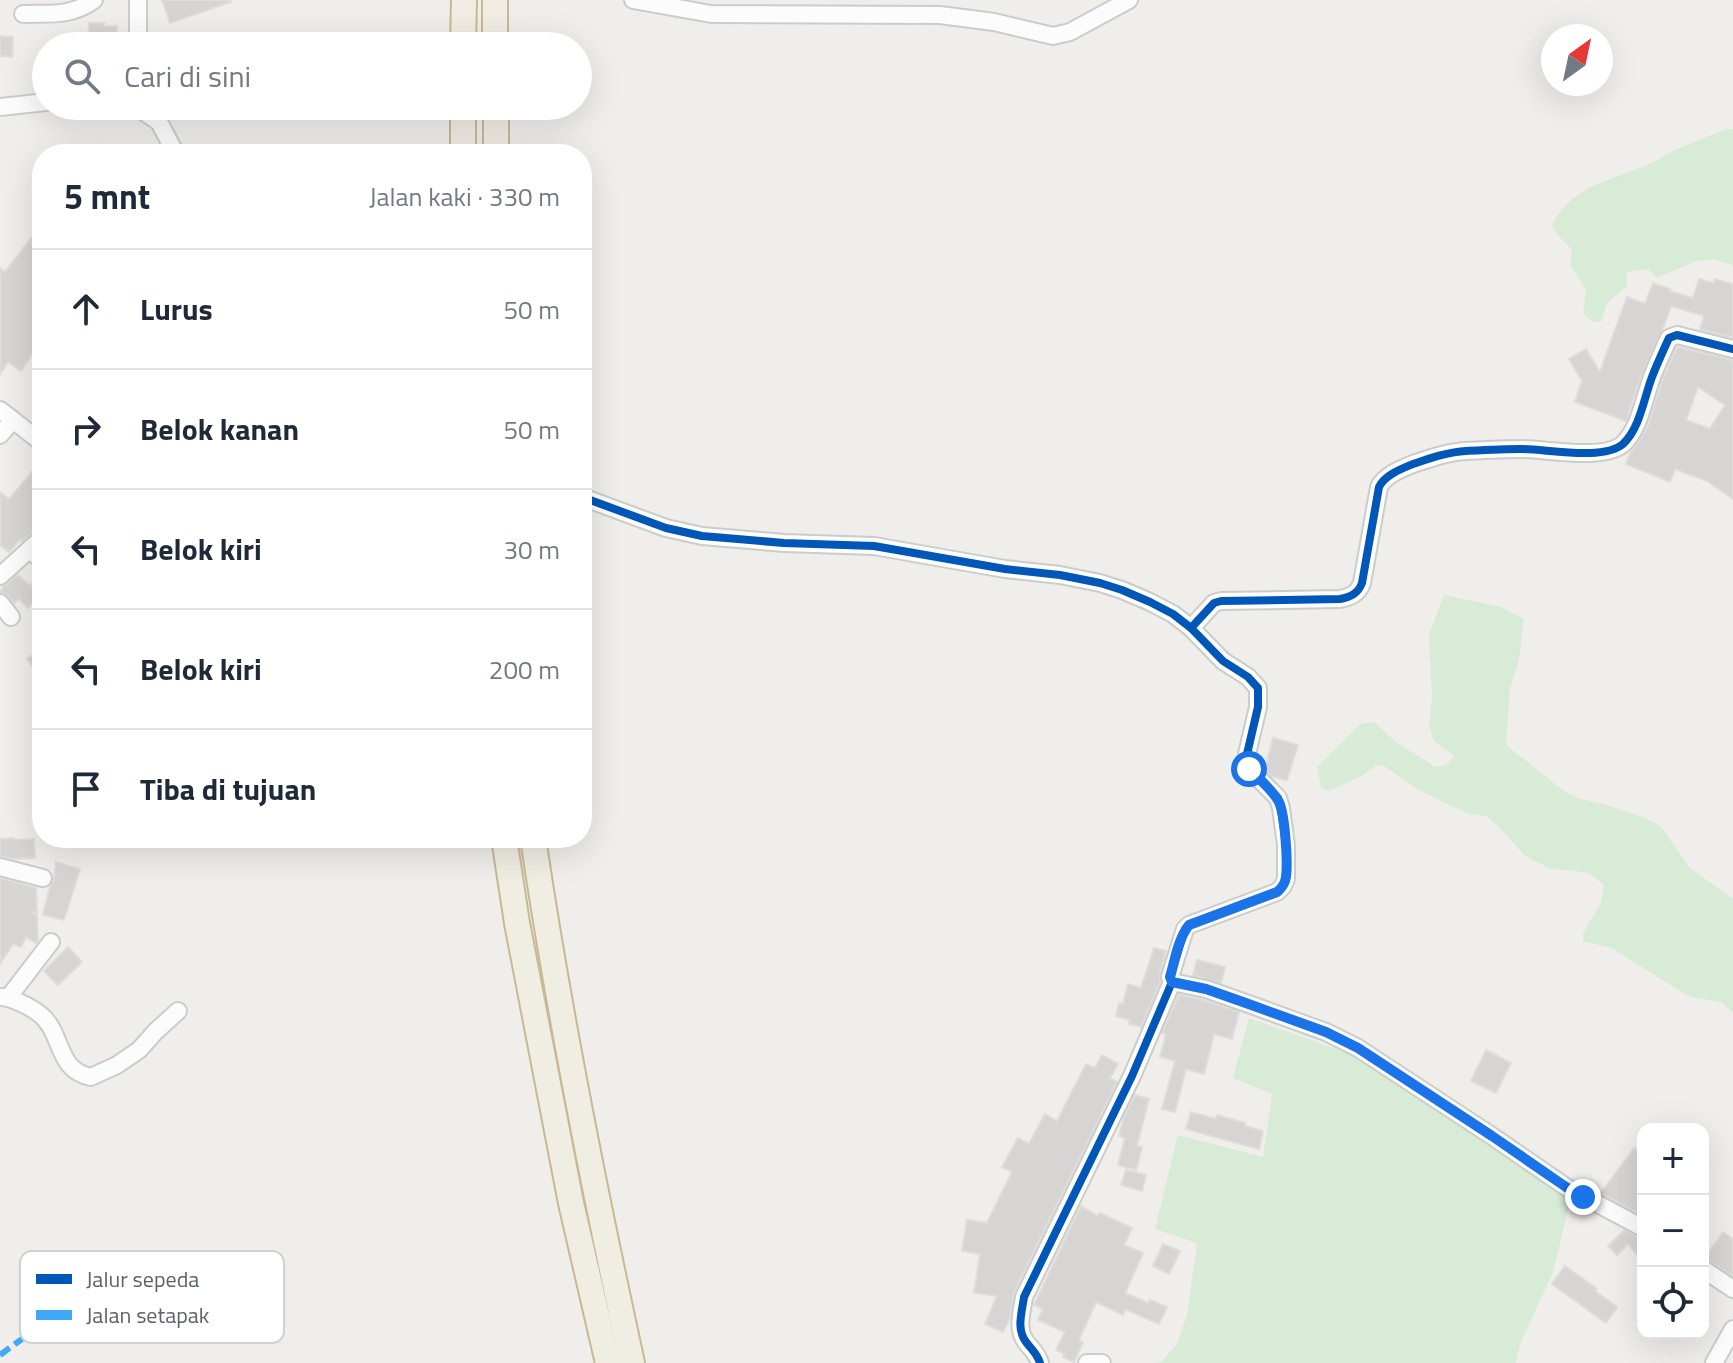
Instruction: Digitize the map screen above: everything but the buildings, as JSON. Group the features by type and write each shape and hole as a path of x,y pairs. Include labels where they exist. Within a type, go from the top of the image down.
{"highway":[{"path":"463,32 464,0"},
{"path":"495,0 495,32"},
{"path":"463,120 463,144"},
{"path":"496,120 496,144"},
{"path":"506,848 571,1203 608,1363"},
{"path":"535,848 596,1195 632,1363"}],"street":[{"path":"23,14 69,13 80,10 94,0"},
{"path":"138,0 138,32"},
{"path":"633,0 723,14 940,15 994,22 1053,36 1070,32 1129,0"},
{"path":"0,107 32,104"},
{"path":"156,120 171,144"},
{"path":"1191,628 1214,603 1221,601 1340,599 1353,595 1362,583 1379,487 1389,476 1406,467 1462,451 1523,449 1597,453 1613,450 1621,446 1633,430 1669,338 1677,335 1733,349"},
{"path":"0,435 7,415 32,435"},
{"path":"592,501 666,528 702,536 874,546 1100,583 1173,614 1223,661 1248,677 1258,688 1258,707 1247,763 1249,769 1278,798 1286,845 1286,879 1277,892 1185,929 1170,977 1172,982 1132,1076 1024,1297 1020,1322 1024,1339 1036,1352 1040,1363"},
{"path":"0,576 32,553"},
{"path":"0,603 11,617"},
{"path":"0,867 43,878"},
{"path":"51,942 4,997 16,1000 44,1017 68,1065 75,1072 91,1077 117,1065 139,1050 178,1011"},
{"path":"1172,982 1206,989 1243,1002 1326,1032 1358,1048 1566,1187 1637,1225"},
{"path":"1709,1273 1733,1289"},
{"path":"1714,1363 1733,1329"},
{"path":"1087,1363 1102,1363"}],"green space":[{"path":"1726,129 1733,129 1733,265 1713,259 1696,261 1657,278 1649,269 1627,272 1626,287 1607,303 1601,322 1594,322 1583,314 1586,290 1570,264 1572,250 1552,225 1561,211 1571,200 1596,185"},
{"path":"1444,595 1501,607 1524,619 1519,660 1510,688 1506,745 1564,791 1650,820 1661,827 1690,868 1733,899 1733,1013 1721,1002 1690,997 1611,948 1583,941 1583,934 1601,902 1604,885 1588,873 1549,868 1524,855 1486,816 1468,814 1417,789 1383,765 1375,766 1329,791 1321,788 1317,767 1360,724 1374,722 1396,742 1434,766 1446,765 1454,756 1434,741 1429,726 1432,696 1429,634"},
{"path":"1249,1018 1345,1052 1452,1117 1571,1198 1553,1272 1520,1344 1516,1363 1153,1363 1161,1362 1177,1344 1187,1315 1197,1243 1155,1229 1178,1135 1263,1157 1272,1094 1233,1078"}],"marked path":[{"path":"0,1355 20,1340"}],"cycle path":[{"path":"1191,628 1214,603 1221,601 1340,599 1356,592 1362,583 1379,487 1399,470 1459,452 1521,449 1589,453 1614,449 1623,444 1634,430 1669,338 1677,335 1733,349"},
{"path":"592,501 666,528 702,536 874,546 1100,583 1173,614 1223,661 1248,677 1258,688 1258,707 1247,763 1249,769 1278,798 1286,845 1286,879 1277,892 1185,929 1170,977 1172,982 1132,1076 1024,1297 1021,1332 1040,1363"}],"route":[{"path":"1249,769 1278,798 1286,845 1286,879 1277,892 1189,925 1179,944 1170,977 1172,982 1206,989 1243,1002 1326,1032 1358,1048 1583,1197"}]}
